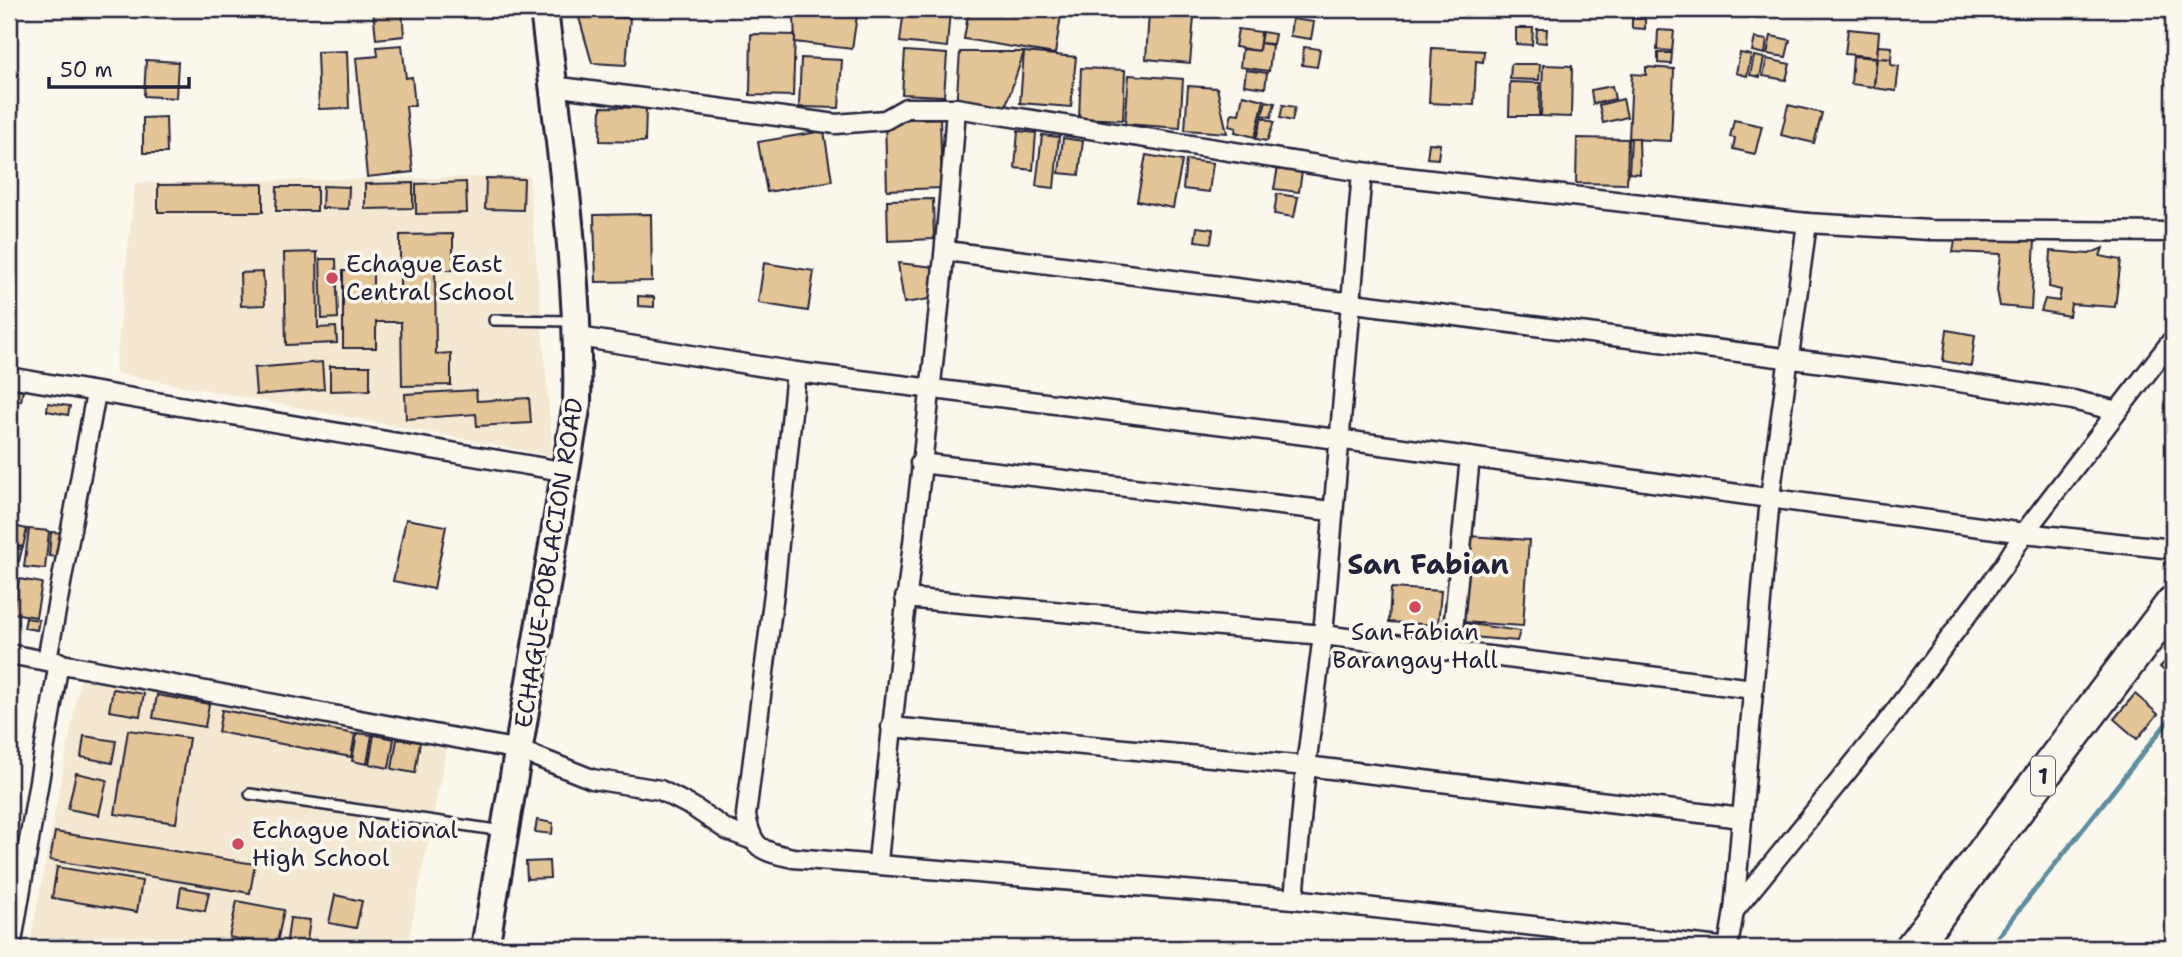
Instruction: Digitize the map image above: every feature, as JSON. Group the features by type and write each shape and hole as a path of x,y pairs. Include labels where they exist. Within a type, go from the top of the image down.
{"highway":[{"name":"1","path":"1912,948 2173,603"}],"main road":[{"name":"ECHAGUE-POBLACION ROAD","path":"485,948 568,472 577,404 578,329 544,9"}],"street":[{"path":"553,86 836,124 885,120 906,108 956,108 1362,172 1807,223 1930,230 2173,232"},
{"path":"878,862 920,463 946,251 956,108"},
{"path":"1294,899 1306,766 1323,635 1337,439 1362,172"},
{"path":"9,654 519,750 592,779 660,790 693,807 727,830 752,841 764,851 793,858 878,862 1294,899 1728,948 1734,911 1770,497 1807,223"},
{"path":"946,251 1352,301 1999,387 2117,411"},
{"path":"578,329 796,372 1337,439 2024,533 2173,549"},
{"path":"1734,911 1884,726 2003,567 2024,533 2173,339"},
{"path":"752,841 747,815 774,593 796,372"},
{"path":"9,377 568,472"},
{"path":"11,948 96,393"},
{"path":"1451,651 1470,457"},
{"path":"920,463 1331,511"},
{"path":"905,598 1323,635 1753,689"},
{"path":"891,727 1306,766 1742,818"}],"lane":[{"path":"494,320 578,329"},
{"path":"250,794 505,831"}],"shaded area":[{"name":"Echague East Central School","path":"529,176 553,456 115,373 135,183"},
{"name":"Echague National High School","path":"81,677 448,740 407,948 29,948"}],"building":[{"path":"373,9 402,9 404,36 376,39"},
{"path":"824,9 858,9 852,49 795,42 794,16"},
{"path":"904,9 950,9 947,47 900,42"},
{"path":"969,9 1062,9 1055,54 964,39"},
{"path":"1149,13 1194,17 1190,63 1146,59"},
{"path":"578,14 630,18 626,65 592,63"},
{"path":"1292,19 1314,22 1311,39 1290,36"},
{"path":"1632,19 1645,19 1645,29 1632,28"},
{"path":"1516,28 1533,28 1532,45 1516,44"},
{"path":"1238,29 1261,32 1259,51 1235,47"},
{"path":"1537,29 1547,29 1546,43 1536,42"},
{"path":"1848,29 1879,32 1877,57 1845,54"},
{"path":"1658,30 1674,31 1672,51 1657,50"},
{"path":"1262,32 1275,34 1273,44 1260,43"},
{"path":"751,34 795,35 793,96 750,95"},
{"path":"1771,36 1790,40 1786,57 1767,54"},
{"path":"1755,38 1767,40 1765,54 1752,51"},
{"path":"1260,43 1272,45 1269,71 1240,67 1242,49 1259,51"},
{"path":"402,45 406,78 412,77 415,106 406,106 413,172 367,177 356,58 378,56 377,47"},
{"path":"1878,46 1892,47 1891,59 1877,58"},
{"path":"1304,47 1320,49 1317,67 1302,65"},
{"path":"1432,48 1484,51 1483,62 1476,61 1474,105 1429,103"},
{"path":"347,51 349,108 319,109 317,52"},
{"path":"905,51 947,54 944,96 902,94"},
{"path":"960,52 1024,52 1004,111 956,108"},
{"path":"1024,52 1076,57 1071,107 1020,103"},
{"path":"1658,53 1672,53 1671,64 1658,63"},
{"path":"1740,53 1751,55 1747,76 1736,73"},
{"path":"1754,56 1764,58 1760,77 1750,75"},
{"path":"1853,56 1876,58 1874,87 1851,84"},
{"path":"801,58 842,60 839,108 799,107"},
{"path":"1877,58 1891,59 1891,65 1899,66 1896,91 1874,88"},
{"path":"1767,59 1790,64 1786,80 1763,76"},
{"path":"146,60 178,62 176,98 144,96"},
{"path":"1511,64 1540,64 1539,80 1510,79"},
{"path":"1543,65 1572,66 1571,117 1541,116"},
{"path":"1646,67 1674,69 1671,141 1629,139 1632,74 1646,75"},
{"path":"1081,68 1125,70 1123,120 1079,118"},
{"path":"1246,70 1267,73 1265,88 1244,85"},
{"path":"1129,75 1183,79 1180,128 1125,124"},
{"path":"1510,82 1540,83 1539,116 1509,116"},
{"path":"1188,86 1217,88 1227,133 1185,130"},
{"path":"1612,86 1615,99 1593,104 1591,90"},
{"path":"1243,95 1264,100 1255,137 1235,132 1236,128 1229,126 1232,113 1239,114"},
{"path":"1623,99 1627,117 1603,123 1599,105"},
{"path":"1266,101 1275,103 1271,117 1262,115"},
{"path":"1283,105 1295,107 1292,121 1280,118"},
{"path":"1788,105 1822,113 1814,143 1781,135"},
{"path":"601,107 646,108 645,142 600,141"},
{"path":"166,117 167,153 143,153 143,118"},
{"path":"1262,117 1274,122 1267,141 1256,139"},
{"path":"940,118 942,188 887,190 885,120"},
{"path":"1734,120 1762,126 1755,154 1733,149 1735,138 1730,137"},
{"path":"824,131 832,181 767,192 758,142"},
{"path":"1018,131 1036,133 1033,170 1015,168"},
{"path":"1042,135 1059,137 1054,188 1036,186"},
{"path":"1063,138 1083,141 1079,175 1059,173"},
{"path":"1577,138 1628,139 1627,184 1576,183"},
{"path":"1631,138 1639,138 1640,174 1629,173"},
{"path":"1429,143 1440,144 1438,159 1427,158"},
{"path":"1146,155 1182,161 1173,208 1137,201"},
{"path":"1186,160 1213,163 1209,192 1183,189"},
{"path":"1278,167 1302,171 1299,192 1274,189"},
{"path":"486,178 524,179 523,210 485,209"},
{"path":"466,182 467,213 416,214 416,184"},
{"path":"413,183 413,208 365,209 365,184"},
{"path":"263,184 263,212 158,212 158,185"},
{"path":"323,186 349,187 348,209 322,208"},
{"path":"277,187 317,187 317,211 276,211"},
{"path":"1277,194 1298,197 1294,217 1274,214"},
{"path":"933,199 934,239 888,241 887,200"},
{"path":"651,214 652,281 596,282 594,215"},
{"path":"1197,227 1213,229 1211,243 1195,241"},
{"path":"453,234 453,270 435,270 436,354 451,353 451,385 402,386 401,322 376,322 376,348 343,348 343,271 373,270 373,301 400,301 400,235"},
{"path":"1955,240 2035,241 2031,309 2000,306 1997,290 2001,254 1953,252"},
{"path":"2103,248 2100,256 2121,260 2115,307 2071,304 2069,316 2041,311 2045,299 2059,301 2061,290 2049,287 2051,251 2089,254"},
{"path":"317,252 318,328 336,327 337,343 286,345 284,253"},
{"path":"320,259 336,259 338,318 322,319"},
{"path":"764,263 814,271 808,311 758,303"},
{"path":"898,263 934,267 930,299 904,303"},
{"path":"263,272 265,305 241,306 240,273"},
{"path":"638,296 654,297 654,307 638,306"},
{"path":"1947,330 1975,335 1971,366 1943,361"},
{"path":"322,362 324,389 256,395 254,368"},
{"path":"330,366 370,366 370,390 330,391"},
{"path":"9,388 23,390 21,401 9,399"},
{"path":"476,390 477,401 529,398 531,423 477,426 476,414 406,419 405,394"},
{"path":"48,403 70,406 68,415 47,411"},
{"path":"406,519 446,526 434,589 393,581"},
{"path":"9,525 27,529 23,547 9,544"},
{"path":"29,529 49,531 45,569 24,567"},
{"path":"51,532 66,533 64,557 49,556"},
{"path":"1469,536 1529,540 1523,626 1462,622"},
{"path":"9,547 22,549 19,561 9,559"},
{"path":"9,560 16,561 14,580 9,579"},
{"path":"19,579 42,583 36,617 13,613"},
{"name":"San Fabian Barangay Hall","path":"1391,588 1441,591 1438,625 1389,622"},
{"path":"26,618 39,620 37,630 24,628"},
{"path":"1463,623 1520,631 1517,641 1461,636"},
{"path":"2173,653 2173,679 2160,667"},
{"path":"113,689 144,694 140,716 109,711"},
{"path":"2135,694 2158,714 2137,739 2114,719"},
{"path":"157,695 209,704 205,727 153,718"},
{"path":"222,710 355,734 351,757 218,732"},
{"path":"128,730 189,738 176,823 115,814"},
{"path":"357,733 372,735 367,764 352,761"},
{"path":"374,735 394,739 389,768 369,764"},
{"path":"84,736 116,741 112,763 81,757"},
{"path":"397,739 420,742 415,773 392,769"},
{"path":"76,773 107,780 99,815 68,809"},
{"path":"537,820 553,823 552,834 535,832"},
{"path":"55,832 255,864 250,893 50,860"},
{"path":"549,861 550,878 527,879 526,862"},
{"path":"57,867 142,881 137,912 52,898"},
{"path":"181,887 209,892 205,911 178,906"},
{"path":"335,895 362,901 356,928 329,923"},
{"path":"237,901 284,910 276,947 229,937"},
{"path":"290,918 310,920 306,948 286,948"},
{"path":"43,941 80,948 42,948"}],"waterway":[{"path":"1989,948 2173,715"}],"place":[{"name":"Echague East Central School","path":"332,278"},
{"name":"San Fabian Barangay Hall","path":"1415,607"},
{"name":"Echague National High School","path":"238,844"}],"district":[{"name":"San Fabian","path":"1428,564"}]}
